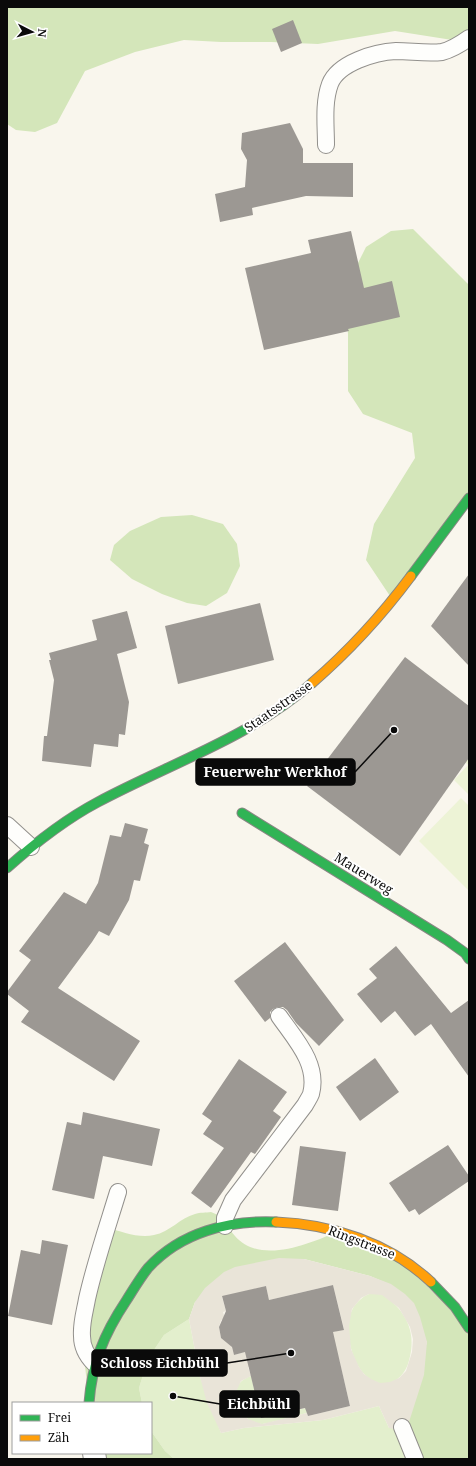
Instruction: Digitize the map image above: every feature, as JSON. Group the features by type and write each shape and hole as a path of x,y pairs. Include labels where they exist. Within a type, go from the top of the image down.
{"street":[{"name":"Staatsstrasse","path":"7,868 51,830 96,803 245,730 309,686 338,660 364,632 406,582 469,498"},
{"name":"Mauerweg","path":"242,813 447,940 465,953 469,959"},
{"name":"Ringstrasse","path":"89,1402 94,1363 99,1346 109,1326 146,1271 158,1259 194,1236 214,1228 257,1222 307,1224 350,1235 396,1255 411,1265 431,1281 448,1298 469,1328"}],"lane":[{"path":"326,145 326,107 328,93 331,83 337,74 345,67 358,60 375,54 394,51 442,52 464,42 469,38"},
{"path":"7,824 31,847"},
{"path":"225,1226 225,1218 233,1200 305,1105 311,1094 313,1076 307,1058 280,1016"},
{"path":"94,1363 86,1356 83,1347 82,1324 90,1285 118,1192"},
{"path":"402,1427 415,1459"}],"green space":[{"path":"7,7 469,7 469,38 465,42 395,31 318,44 184,40 135,52 85,71 57,123 35,132 16,130 7,124"},
{"path":"413,229 469,285 469,498 392,599 366,560 374,524 415,458 412,433 363,414 348,391 348,334 344,291 366,247 391,231"},
{"path":"192,515 223,524 237,544 240,566 227,593 206,606 187,603 162,594 132,579 110,560 114,545 130,531 161,517"},
{"path":"469,758 469,795 454,780 468,765 465,762"},
{"path":"461,798 469,806 469,891 419,841"},
{"path":"211,1212 225,1218 228,1227 235,1236 245,1245 258,1249 271,1251 300,1246 339,1231 396,1255 469,1328 469,1459 415,1459 402,1427 427,1342 391,1285 370,1276 304,1259 195,1302 189,1319 164,1335 148,1359 139,1388 142,1402 89,1402 83,1347 107,1228 130,1234 148,1236 165,1231 190,1216 199,1213"},
{"path":"369,1294 381,1294 391,1301 403,1315 410,1330 412,1346 408,1364 401,1375 390,1383 378,1383 368,1377 360,1368 354,1357 350,1344 349,1318 356,1304"},
{"path":"189,1319 200,1377 221,1433 244,1428 323,1420 379,1406 389,1428 402,1427 415,1459 174,1459 165,1451 152,1432 152,1402 142,1402 139,1388 148,1359 164,1335"},
{"path":"251,1376 261,1418 306,1408 307,1413 265,1424 252,1421 239,1410 235,1394 237,1387 242,1381"},
{"path":"152,1432 165,1451 174,1459 95,1459 94,1454 152,1454"}],"shaded area":[{"path":"279,1258 304,1259 370,1276 391,1284 405,1294 414,1303 420,1317 427,1342 424,1375 409,1422 402,1427 394,1429 389,1428 379,1406 323,1420 244,1428 221,1433 207,1403 200,1377 189,1319 195,1302 205,1288 224,1272 235,1267","holes":["333,1285 344,1329 329,1333 339,1359 350,1406 308,1416 307,1413 262,1424 248,1419 240,1412 235,1394 241,1381 251,1376 248,1367 252,1366 248,1351 234,1355 230,1341 221,1338 219,1327 221,1320 225,1319 223,1312 226,1311 222,1297 266,1286 269,1300","369,1294 382,1295 399,1308 410,1327 413,1339 412,1352 406,1371 399,1378 390,1382 380,1383 364,1374 359,1367 351,1349 349,1326 352,1309 361,1298"]}],"building":[{"path":"293,20 302,43 281,52 272,29"},
{"path":"290,123 303,149 303,163 353,163 353,197 306,196 252,208 253,215 220,222 215,194 245,187 247,160 241,149 242,133"},
{"path":"351,231 364,288 392,281 400,317 348,329 349,331 264,350 245,268 311,253 308,240"},
{"path":"469,574 469,666 431,626"},
{"path":"260,603 274,660 178,684 165,626"},
{"path":"127,611 137,648 117,654 129,702 125,735 119,734 118,747 94,744 91,767 42,761 44,736 47,736 54,680 49,660 51,660 49,653 97,640 92,620"},
{"path":"405,657 469,706 469,758 400,856 307,786"},
{"path":"125,823 148,829 144,843 149,845 140,881 134,880 129,900 109,936 99,931 58,988 140,1041 114,1081 21,1022 29,1011 7,994 7,992 31,960 19,951 64,892 86,904 98,883 110,835 121,837"},
{"path":"285,942 344,1020 319,1046 296,1023 287,1010 283,1007 273,1009 270,1012 270,1018 265,1022 234,981"},
{"path":"396,946 451,1013 469,1000 469,1077 431,1024 415,1036 395,1011 381,1023 357,994 377,978 369,969"},
{"path":"375,1058 399,1092 360,1121 336,1087"},
{"path":"239,1059 287,1092 273,1111 281,1117 255,1154 251,1152 211,1208 191,1193 224,1148 203,1134 212,1121 202,1114"},
{"path":"83,1112 160,1129 152,1166 103,1156 94,1199 52,1190 67,1122 81,1125"},
{"path":"448,1145 469,1176 469,1181 419,1215 415,1209 409,1212 389,1183"},
{"path":"300,1146 346,1152 338,1211 292,1205"},
{"path":"42,1240 68,1245 52,1325 8,1316 21,1250 40,1254"},
{"path":"333,1285 344,1330 333,1332 350,1406 308,1416 305,1408 261,1418 245,1352 234,1355 232,1347 221,1338 219,1327 226,1311 222,1296 266,1286 269,1300"}],"traffic: fast":[{"path":"411,576 469,498"},
{"path":"7,868 50,832 73,816 125,788 209,748 263,719 312,683"},
{"path":"242,813 447,940 465,953 469,959"},
{"path":"89,1402 96,1362 105,1337 118,1313 148,1268 175,1245 207,1231 241,1223 276,1222"},
{"path":"431,1282 455,1307 469,1328"}],"traffic: slow":[{"path":"312,683 364,632 411,576"},
{"path":"276,1222 318,1227 359,1238 379,1246 397,1256 415,1268 431,1282"}],"place":[{"name":"Feuerwehr Werkhof","path":"394,730"},
{"name":"Schloss Eichbühl","path":"291,1353"},
{"name":"Eichbühl","path":"173,1396"}]}
